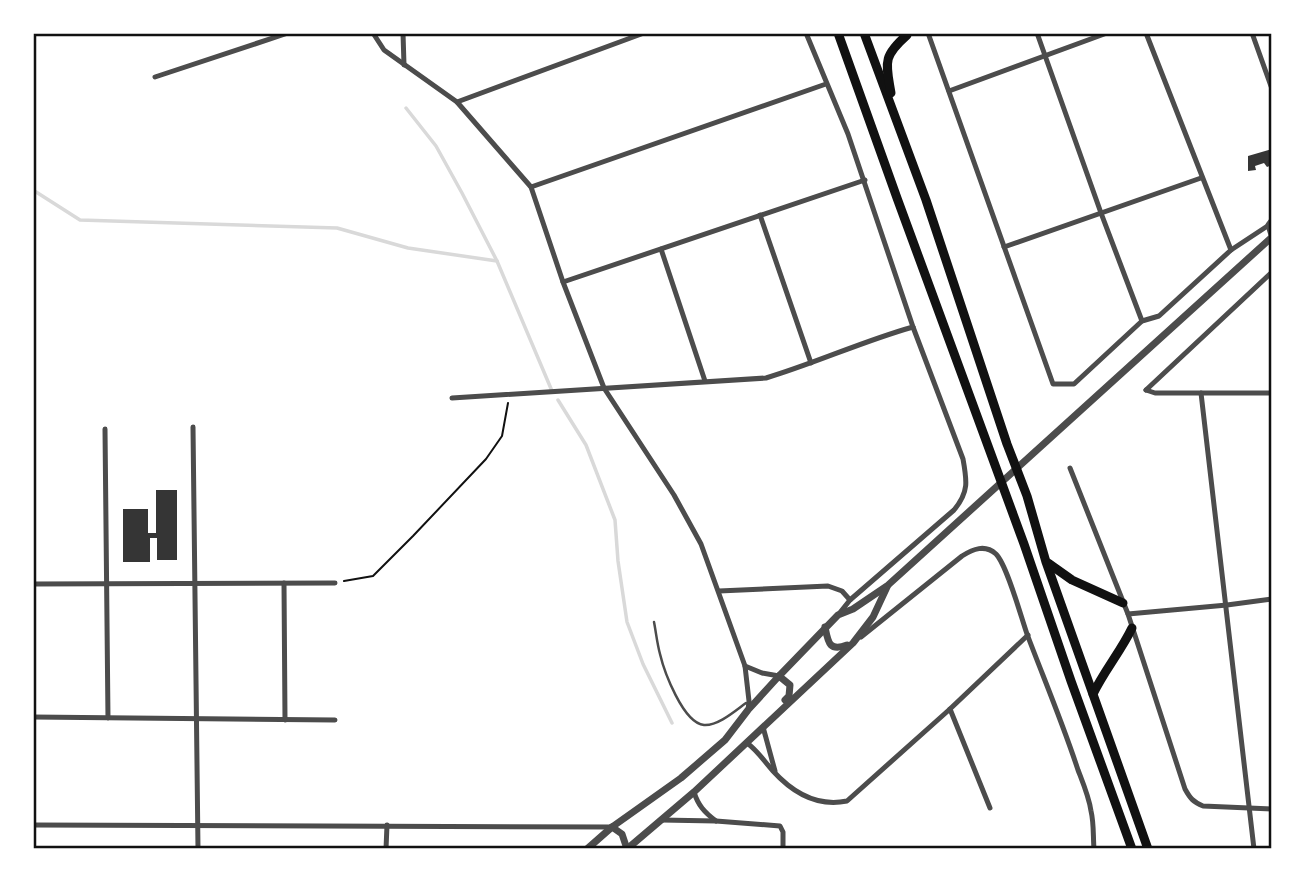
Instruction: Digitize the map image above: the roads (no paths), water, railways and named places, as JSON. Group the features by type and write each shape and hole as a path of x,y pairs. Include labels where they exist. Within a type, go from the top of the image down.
{"main road":[{"path":"838,33 1121,815 1130,849"},
{"path":"864,33 926,200 1007,444 1027,496 1046,562 1149,849"},
{"path":"898,122 887,63 889,54 905,34"},
{"path":"1046,562 1072,580 1123,603"},
{"path":"1093,694 1100,678 1126,642 1132,628"}],"street":[{"path":"155,77 288,33"},
{"path":"403,33 404,65"},
{"path":"457,102 644,33"},
{"path":"587,849 612,827 681,778 725,740 749,705 850,600 954,510 966,490 963,459 913,327 865,180 806,33"},
{"path":"838,615 853,609 887,586 1272,236 1271,223 1231,250 1159,316 1142,321 1074,384 1053,384 928,33"},
{"path":"1037,33 1142,321"},
{"path":"949,91 1107,33"},
{"path":"1146,33 1231,250"},
{"path":"1252,33 1272,89"},
{"path":"375,36 384,50 457,102 531,187 563,282 604,388 674,495 701,544 746,667 749,705"},
{"path":"531,187 826,84"},
{"path":"1004,247 1201,178"},
{"path":"563,282 865,180"},
{"path":"760,215 811,363"},
{"path":"661,248 705,381"},
{"path":"1272,272 1146,390 1155,393 1272,393"},
{"path":"453,398 766,378 913,327"},
{"path":"1201,393 1254,849"},
{"path":"193,427 198,849"},
{"path":"105,429 108,718"},
{"path":"1070,468 1128,614 1190,798 1203,806 1272,809"},
{"path":"775,714 853,643 962,556 972,550 987,548 999,558 1065,729 1092,812 1094,849"},
{"path":"284,583 285,720"},
{"path":"33,584 335,583"},
{"path":"719,591 828,586 842,591 850,600"},
{"path":"825,627 831,647 853,643 873,617 887,586"},
{"path":"1128,614 1272,599"},
{"path":"747,743 796,792 828,804 847,801 1028,635"},
{"path":"33,825 612,827 622,834 627,849 747,743 789,696 790,685 779,676 746,667"},
{"path":"950,709 990,808"},
{"path":"33,717 335,720"},
{"path":"763,727 776,774"},
{"path":"694,792 697,803 716,821"},
{"path":"661,820 780,826 783,832 783,849"},
{"path":"386,849 387,825"}],"lane":[{"path":"654,621 659,653 688,716 699,724 707,725 749,705"}],"waterway":[{"path":"406,108 436,146 462,193 497,261 552,391"},
{"path":"33,190 80,220 337,228 408,248 497,261"},
{"path":"558,400 586,445 615,520 627,622 643,664 672,723"}]}
